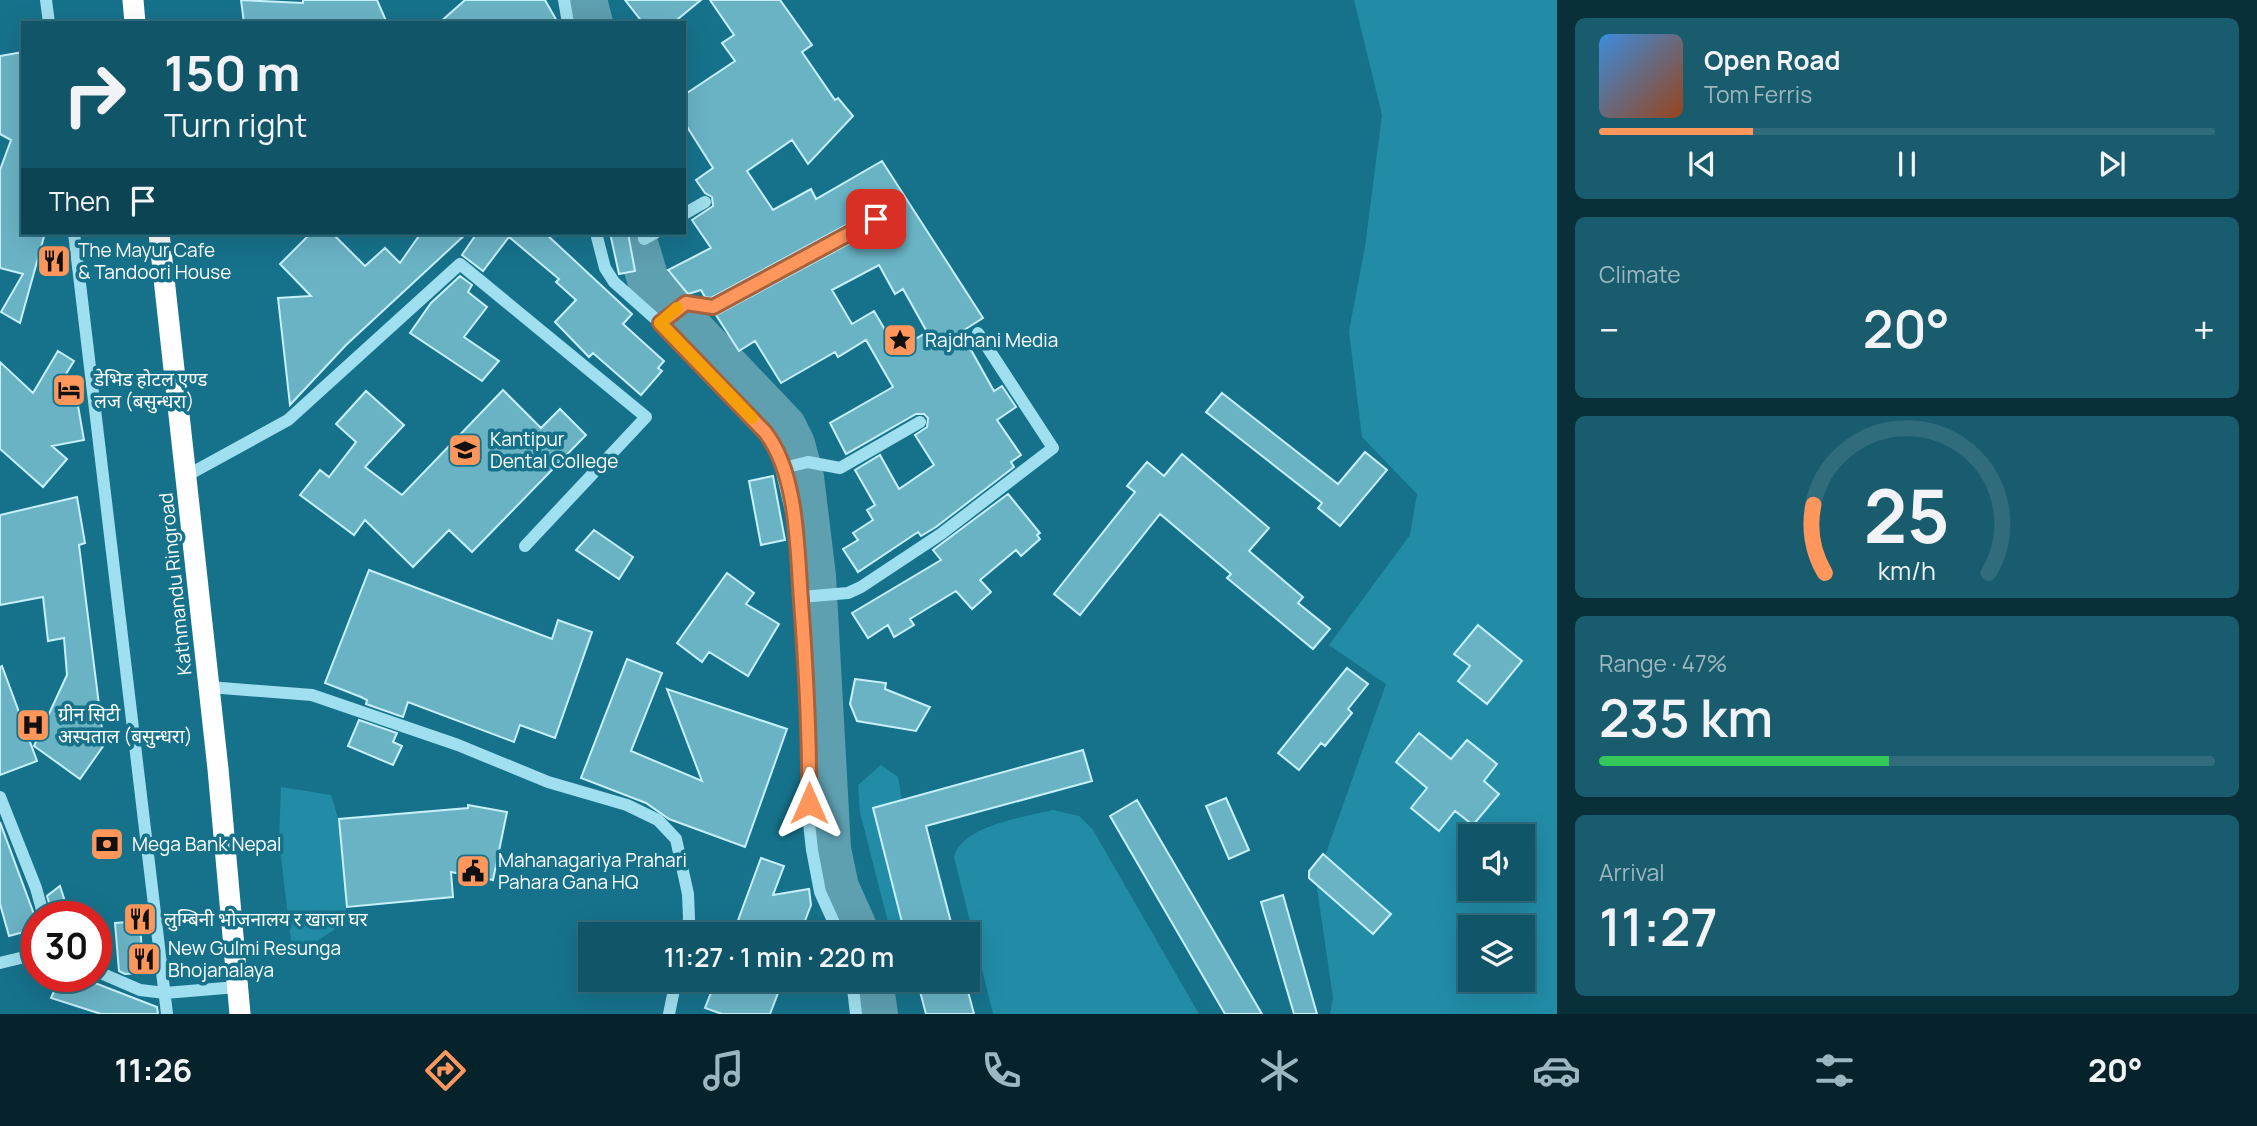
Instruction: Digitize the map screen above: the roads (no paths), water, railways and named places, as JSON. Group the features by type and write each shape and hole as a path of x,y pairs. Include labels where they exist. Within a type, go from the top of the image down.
{"highway":[{"path":"133,0 135,21"},
{"name":"Kathmandu Ringroad","path":"159,235 209,687 240,1014"}],"street":[{"path":"46,0 49,21"},
{"path":"564,0 568,21"},
{"path":"686,213 705,202"},
{"path":"663,320 680,305 713,307 876,219"},
{"path":"74,235 167,1014"},
{"path":"597,235 605,268 614,282 663,320 765,432 787,467 804,597 809,693 809,823 820,892 834,922"},
{"path":"186,476 288,420 460,264 646,417 525,547"},
{"path":"804,597 848,593 861,587 941,534 1053,449 978,333"},
{"path":"787,467 808,462 840,468 920,422"},
{"path":"209,687 312,695 458,745 548,782 627,806 658,820 676,839 688,894 688,922"},
{"path":"0,797 38,901"},
{"path":"0,963 21,958"},
{"path":"112,978 140,989 165,993 237,987"},
{"path":"669,1014 674,992"},
{"path":"853,992 856,1014"}],"waterway":[{"path":"586,0 591,21"},
{"path":"635,235 649,283 785,426 794,444 803,477 815,576 830,849 838,887 854,922"},
{"path":"874,992 877,1014"}],"place":[{"name":"The Mayur Cafe & Tandoori House","path":"54,261"},
{"name":"Rajdhani Media","path":"900,340"},
{"name":"डेभिड होटल एण्ड लज (बसुन्धरा)","path":"69,390"},
{"name":"Kantipur Dental College","path":"465,450"},
{"name":"ग्रीन सिटी अस्पताल (बसुन्धरा)","path":"33,725"},
{"name":"Mega Bank Nepal","path":"107,844"},
{"name":"Mahanagariya Prahari Pahara Gana HQ","path":"473,871"},
{"name":"लुम्बिनी भोजनालय र खाजा घर","path":"140,919"},
{"name":"New Gulmi Resunga Bhojanalaya","path":"144,959"}]}
